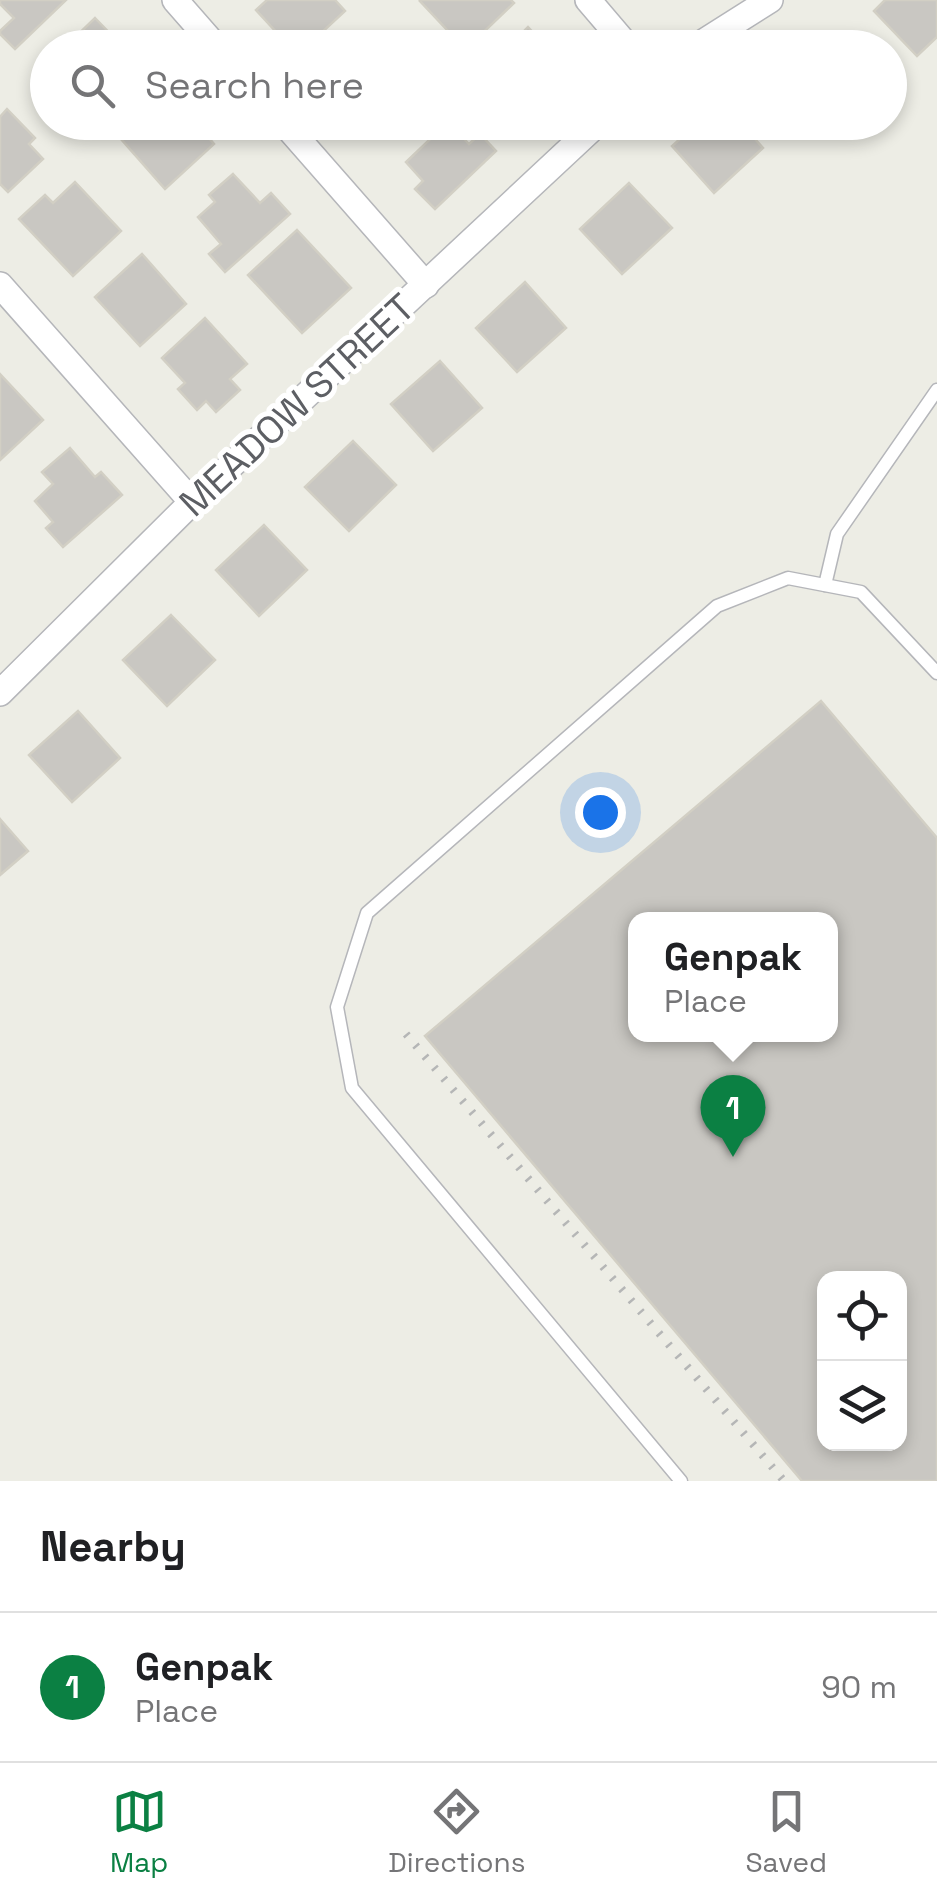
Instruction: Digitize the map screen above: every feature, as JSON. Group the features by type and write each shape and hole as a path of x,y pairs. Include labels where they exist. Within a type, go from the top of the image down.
{"street":[{"path":"175,0 201,30"},
{"path":"588,0 614,30"},
{"path":"722,30 770,0"},
{"path":"299,140 426,285"},
{"name":"MEADOW STREET","path":"0,693 192,502 580,140"},
{"path":"0,284 192,502"}],"lane":[{"path":"825,585 837,534 937,390"},
{"path":"680,1481 352,1088 337,1008 367,914 717,606 788,578 861,592 937,673"}],"building":[{"path":"0,0 66,0 35,30 30,30 15,49 0,34 14,18"},
{"path":"267,0 335,0 345,11 324,30 274,30 256,10"},
{"path":"885,0 937,0 937,37 917,56 907,46 907,30 892,30 874,11"},
{"path":"420,1 514,3 486,30 447,30"},
{"path":"95,18 107,30 83,30"},
{"path":"7,109 30,133 33,140 29,144 43,159 8,192 0,184 0,117"},
{"path":"122,140 211,140 214,144 165,189"},
{"path":"429,140 465,140 469,144 486,140 496,151 435,209 415,189 423,181 406,162"},
{"path":"679,140 756,140 763,148 714,193 672,146"},
{"path":"233,174 260,203 271,193 290,214 225,272 209,254 221,244 198,217 215,202 209,195"},
{"path":"75,182 121,231 73,276 19,219 45,195 53,203"},
{"path":"629,183 672,228 622,274 580,229"},
{"path":"297,230 351,288 302,333 248,275"},
{"path":"142,254 186,304 140,346 95,297"},
{"path":"525,282 566,328 517,372 476,328"},
{"path":"205,318 247,364 230,379 240,390 216,412 206,401 197,410 178,389 185,383 162,358"},
{"path":"440,361 482,408 433,451 391,404"},
{"path":"0,374 43,420 0,460"},
{"path":"353,441 396,485 349,531 305,487"},
{"path":"70,448 95,477 101,472 122,495 63,547 46,528 53,522 35,501 53,484 42,472"},
{"path":"264,525 307,570 259,616 216,570"},
{"path":"171,615 215,660 167,706 123,660"},
{"path":"821,701 937,838 937,1481 802,1481 425,1036"},
{"path":"78,711 120,758 72,802 29,755"},
{"path":"0,819 28,851 0,875"}],"railway":[{"path":"406,1034 784,1481"}],"place":[{"name":"Genpak","path":"733,1157"}]}
